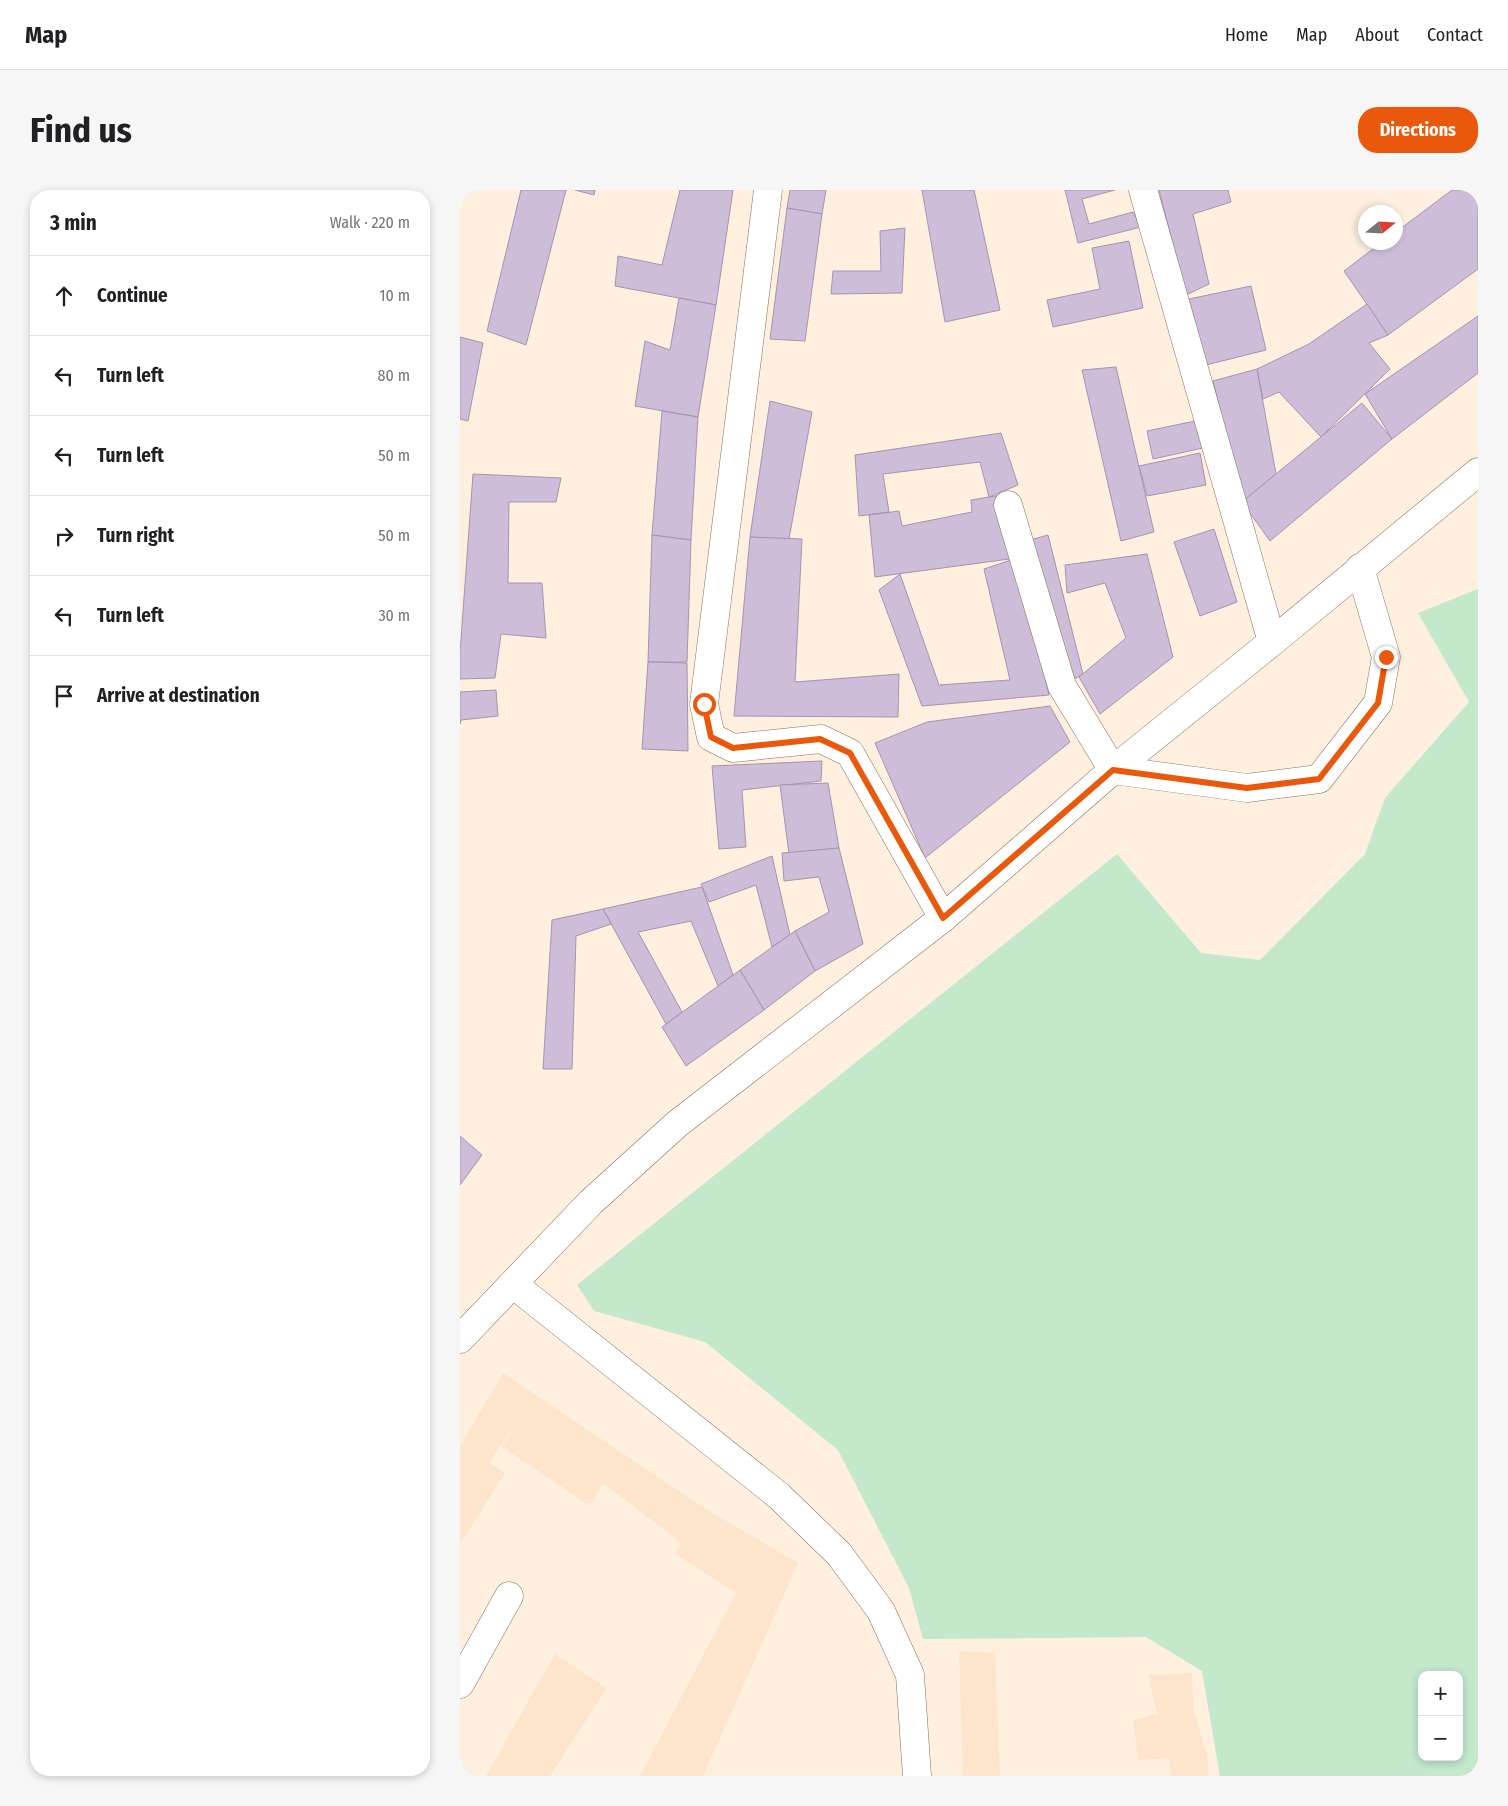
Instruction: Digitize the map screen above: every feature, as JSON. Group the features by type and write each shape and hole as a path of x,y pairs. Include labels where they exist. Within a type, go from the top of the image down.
{"street":[{"path":"768,190 704,704 711,737 733,748 820,739 850,753 943,918"},
{"path":"1143,190 1272,642"},
{"path":"460,1339 591,1202 677,1124 943,918 1113,770 1478,472"},
{"path":"1008,505 1062,686 1113,770"},
{"path":"1113,770 1247,788 1319,779 1378,703 1386,657 1360,568"},
{"path":"513,1284 779,1496 839,1554 881,1611 910,1675 917,1776"},
{"path":"460,1684 509,1596"}],"shaded area":[{"path":"503,1373 706,1509 798,1563 703,1776 640,1776 736,1593 675,1554 681,1543 603,1483 590,1506 502,1447 513,1428 489,1462 505,1473 460,1544 460,1446"},
{"path":"959,1651 995,1653 1000,1776 963,1776"},
{"path":"555,1654 607,1688 550,1776 486,1776"},
{"path":"1192,1673 1194,1712 1207,1755 1209,1776 1171,1776 1169,1758 1138,1760 1133,1720 1157,1714 1148,1675"}],"green space":[{"path":"1478,589 1478,1776 1220,1776 1202,1671 1146,1637 923,1639 909,1588 838,1450 705,1342 594,1311 577,1285 1117,854 1201,953 1260,960 1365,854 1385,798 1469,702 1418,613"}],"building":[{"path":"521,190 566,190 526,345 487,331"},
{"path":"575,190 595,190 594,195"},
{"path":"680,190 733,190 716,305 615,286 618,256 662,265"},
{"path":"790,190 826,190 822,214 787,208"},
{"path":"922,190 974,190 1000,310 945,322"},
{"path":"1065,190 1115,190 1082,199 1089,224 1133,212 1141,227 1078,243"},
{"path":"1159,190 1228,190 1231,202 1193,214 1209,284 1186,295"},
{"path":"1452,190 1471,190 1478,202 1478,269 1388,335 1344,271 1372,250 1403,250 1403,227"},
{"path":"787,208 822,214 805,341 770,339"},
{"path":"905,228 902,293 831,294 833,271 881,271 880,231"},
{"path":"1129,241 1143,308 1053,327 1047,300 1100,289 1092,248"},
{"path":"1251,286 1266,350 1202,366 1189,299"},
{"path":"679,298 716,305 698,417 635,406 645,341 670,350"},
{"path":"1367,304 1388,335 1369,343 1390,369 1321,437 1279,392 1263,399 1257,369 1309,344"},
{"path":"1478,316 1478,373 1392,439 1365,394"},
{"path":"460,337 483,343 468,421 460,419"},
{"path":"1116,367 1154,532 1121,541 1082,370"},
{"path":"1257,369 1276,474 1242,502 1213,381"},
{"path":"770,401 812,412 789,539 750,537"},
{"path":"1362,403 1392,439 1270,541 1242,502"},
{"path":"662,411 698,417 691,540 652,535"},
{"path":"1195,421 1203,448 1153,459 1147,431"},
{"path":"1001,433 1018,485 989,497 980,462 883,474 889,512 859,516 855,455"},
{"path":"1200,453 1206,485 1147,496 1139,466"},
{"path":"473,474 561,478 556,502 509,502 508,583 542,583 546,638 501,634 495,678 460,679 460,653"},
{"path":"1001,495 1017,558 875,577 869,515 899,511 902,526 972,512 971,500"},
{"path":"1214,529 1237,602 1200,616 1174,542"},
{"path":"652,535 691,540 687,662 648,662"},
{"path":"1048,535 1083,674 1069,682 1030,540"},
{"path":"750,537 802,539 795,682 899,674 898,717 734,716"},
{"path":"1147,554 1173,657 1100,714 1079,677 1126,638 1105,583 1067,593 1065,565"},
{"path":"1017,558 1049,695 922,706 879,590 900,574 939,685 1010,680 984,569"},
{"path":"648,662 687,663 688,751 642,749"},
{"path":"496,690 498,716 461,720 460,724 460,692"},
{"path":"1050,706 1070,742 925,858 875,743 927,722"},
{"path":"822,761 821,781 742,790 746,847 719,849 712,766"},
{"path":"828,783 839,848 789,854 780,785"},
{"path":"839,848 863,944 815,971 795,931 829,912 819,877 784,881 782,853"},
{"path":"772,856 790,935 772,947 756,885 709,902 701,884"},
{"path":"702,887 733,975 718,986 691,921 638,932 682,1012 666,1024 603,909"},
{"path":"603,909 611,924 576,936 572,1069 543,1069 552,920"},
{"path":"795,931 815,971 764,1010 740,970"},
{"path":"740,970 764,1010 686,1066 662,1027"},
{"path":"460,1136 482,1155 460,1185"}],"route":[{"path":"704,704 711,737 733,748 820,739 850,753 943,918 1113,770 1247,788 1319,779 1378,703 1386,657"}]}
